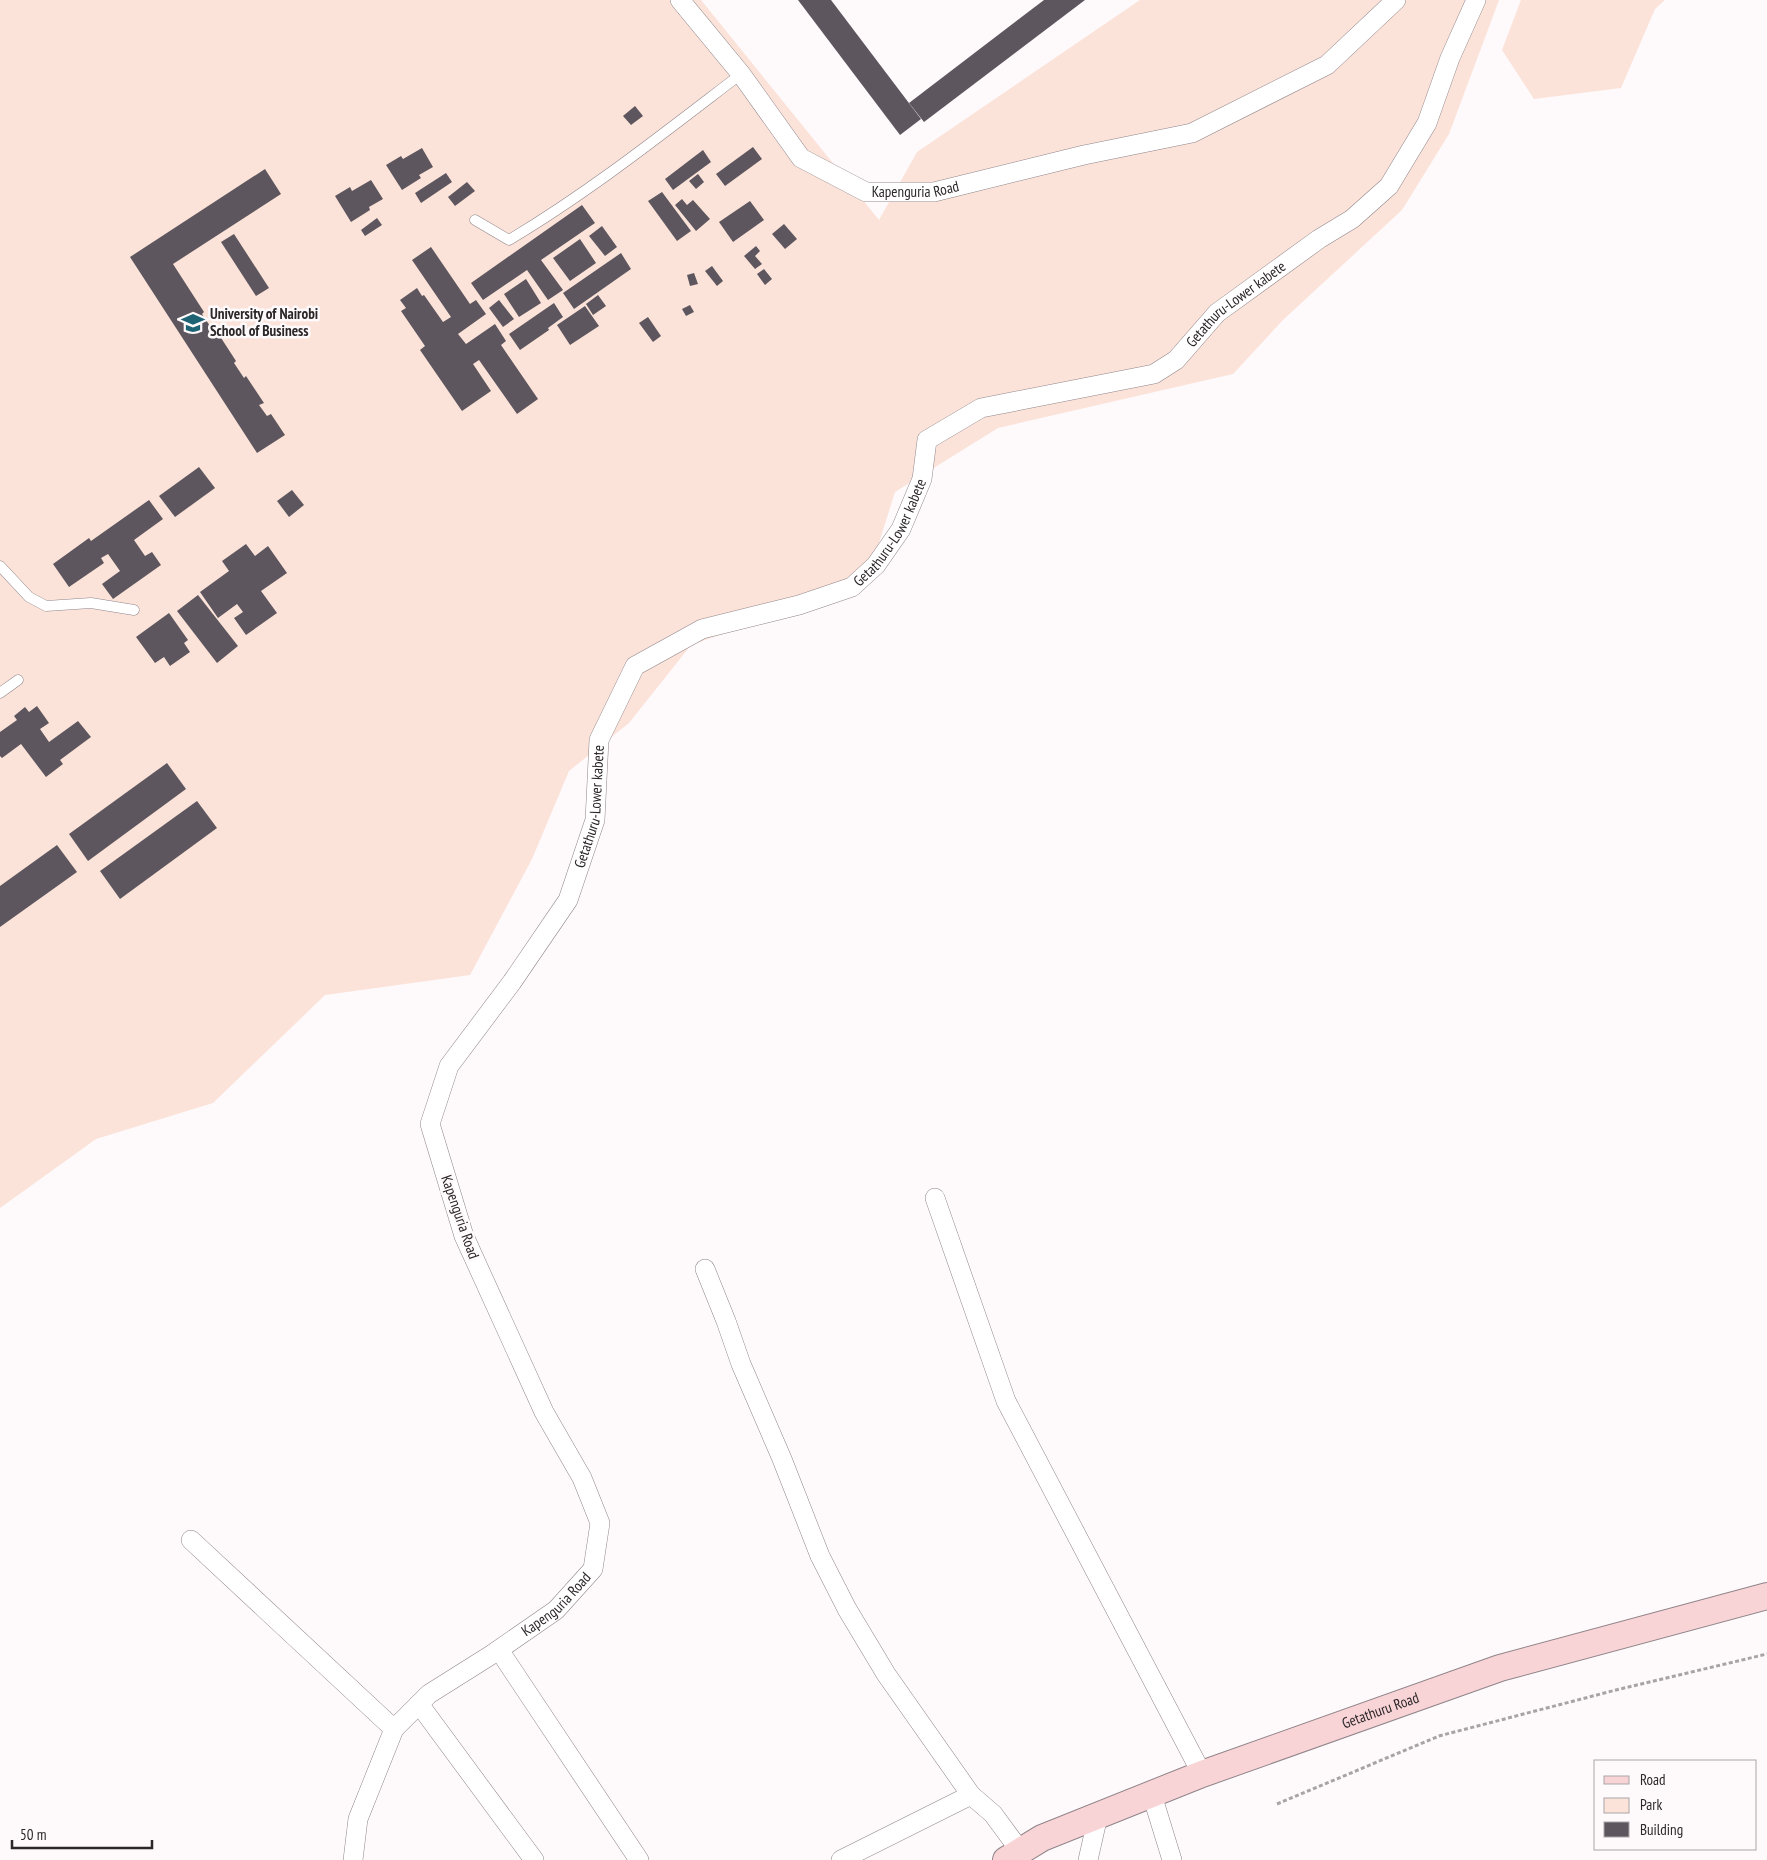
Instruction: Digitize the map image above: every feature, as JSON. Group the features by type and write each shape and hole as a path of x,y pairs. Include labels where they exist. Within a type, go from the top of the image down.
{"main road":[{"name":"Getathuru Road","path":"1013,1856 1042,1838 1202,1774 1500,1668 1766,1598"}],"street":[{"name":"Kapenguria Road","path":"680,0 741,74 801,158 866,192 934,192 1084,155 1192,133 1327,65 1396,0"},
{"name":"Getathuru-Lower kabete","path":"440,1161 430,1124 450,1066 512,982 568,900 595,820 599,740 635,666 702,629 799,605 852,587 876,565 901,529 922,479 927,440 981,408 1154,374 1176,360 1217,313 1312,244 1352,218 1389,186 1427,123 1450,58 1476,0"},
{"name":"Kapenguria Road","path":"354,1860 358,1819 394,1729 429,1694 499,1650 556,1610 593,1568 600,1523 582,1478 544,1412 464,1236 440,1161"},
{"path":"935,1198 1006,1401 1202,1774"},
{"path":"705,1269 726,1321 740,1364 782,1459 820,1556 843,1600 886,1674 971,1795 993,1814 1013,1856"},
{"path":"191,1540 394,1729"},
{"path":"499,1650 639,1860"},
{"path":"419,1704 534,1860"},
{"path":"841,1860 971,1795"},
{"path":"1152,1795 1172,1860"},
{"path":"1088,1860 1098,1816"}],"lane":[{"path":"475,220 509,240 554,213 618,168 741,74"},
{"path":"0,566 29,598 46,606 91,603 134,610"},
{"path":"0,693 18,680"}],"path":[{"path":"1277,1804 1439,1736 1616,1690 1767,1654"}],"green space":[{"path":"0,0 701,0 879,220 917,152 1140,0 1499,0 1449,134 1402,210 1283,320 1233,374 998,428 895,492 866,584 691,645 629,723 569,771 532,859 470,975 325,995 213,1103 96,1139 0,1208"},
{"path":"1521,0 1665,0 1655,9 1621,88 1534,99 1502,50"}],"building":[{"path":"798,0 831,0 921,119 900,135"},
{"path":"1044,0 1085,0 924,122 909,103"},
{"path":"635,106 643,116 631,125 623,116"},
{"path":"753,147 762,159 725,186 716,174"},
{"path":"422,148 433,167 419,175 421,178 402,190 386,165 401,156 403,159"},
{"path":"703,150 711,162 673,190 665,179"},
{"path":"265,169 281,194 173,264 204,312 202,314 210,326 212,324 236,361 234,363 244,378 246,376 264,403 259,405 267,416 271,414 285,435 257,453 130,257"},
{"path":"446,173 452,182 421,203 415,193"},
{"path":"698,174 704,182 696,189 689,181"},
{"path":"371,180 383,199 369,207 370,210 351,222 335,196 350,187 352,191"},
{"path":"467,182 475,191 455,206 448,197"},
{"path":"662,192 691,231 677,241 648,201"},
{"path":"682,199 687,205 693,200 710,219 696,231 675,205"},
{"path":"750,201 764,220 733,242 719,222"},
{"path":"582,205 595,223 541,260 563,290 548,300 527,270 483,300 471,283"},
{"path":"377,218 382,225 365,236 361,230"},
{"path":"784,224 797,239 785,249 772,234"},
{"path":"602,226 617,247 605,256 589,236"},
{"path":"234,234 269,288 256,296 221,242"},
{"path":"580,239 596,263 570,281 553,258"},
{"path":"756,246 760,251 755,256 762,264 755,269 744,256"},
{"path":"431,247 470,304 476,300 486,314 458,334 466,344 495,324 506,341 501,345 538,399 517,414 479,360 473,364 491,391 462,411 420,350 425,346 401,311 406,308 400,300 417,288 443,322 451,317 412,260"},
{"path":"621,253 631,269 574,309 563,293"},
{"path":"712,266 723,281 717,286 705,271"},
{"path":"764,269 772,279 765,285 757,274"},
{"path":"694,273 698,284 690,286 687,275"},
{"path":"526,279 541,303 519,317 504,294"},
{"path":"598,295 606,306 593,315 586,304"},
{"path":"499,300 514,319 503,327 489,308"},
{"path":"554,303 563,317 548,328 549,330 520,350 509,334"},
{"path":"690,305 694,312 686,316 682,309"},
{"path":"585,306 599,326 570,345 557,325"},
{"path":"648,317 661,336 653,342 639,323"},
{"path":"199,467 215,488 175,517 159,496"},
{"path":"292,490 304,505 289,517 277,501"},
{"path":"149,500 163,519 134,540 145,556 152,552 161,565 113,599 102,584 120,571 108,554 101,558 104,563 69,587 53,564 89,538 91,541"},
{"path":"246,544 255,556 268,546 287,573 261,591 277,613 246,635 234,618 243,612 237,604 218,618 200,592 229,571 222,561"},
{"path":"198,595 238,646 217,663 177,611"},
{"path":"169,613 188,640 184,643 190,652 170,666 164,657 155,663 136,637"},
{"path":"37,706 49,723 40,729 49,742 78,721 91,737 60,760 63,764 46,777 21,744 2,758 0,756 0,732 17,720 14,716 25,707 29,712"},
{"path":"167,763 186,789 88,861 69,834"},
{"path":"197,801 217,828 120,899 100,871"},
{"path":"57,845 77,872 0,927 0,886"}],"place":[{"name":"University of Nairobi School of Business","path":"193,323"}]}
